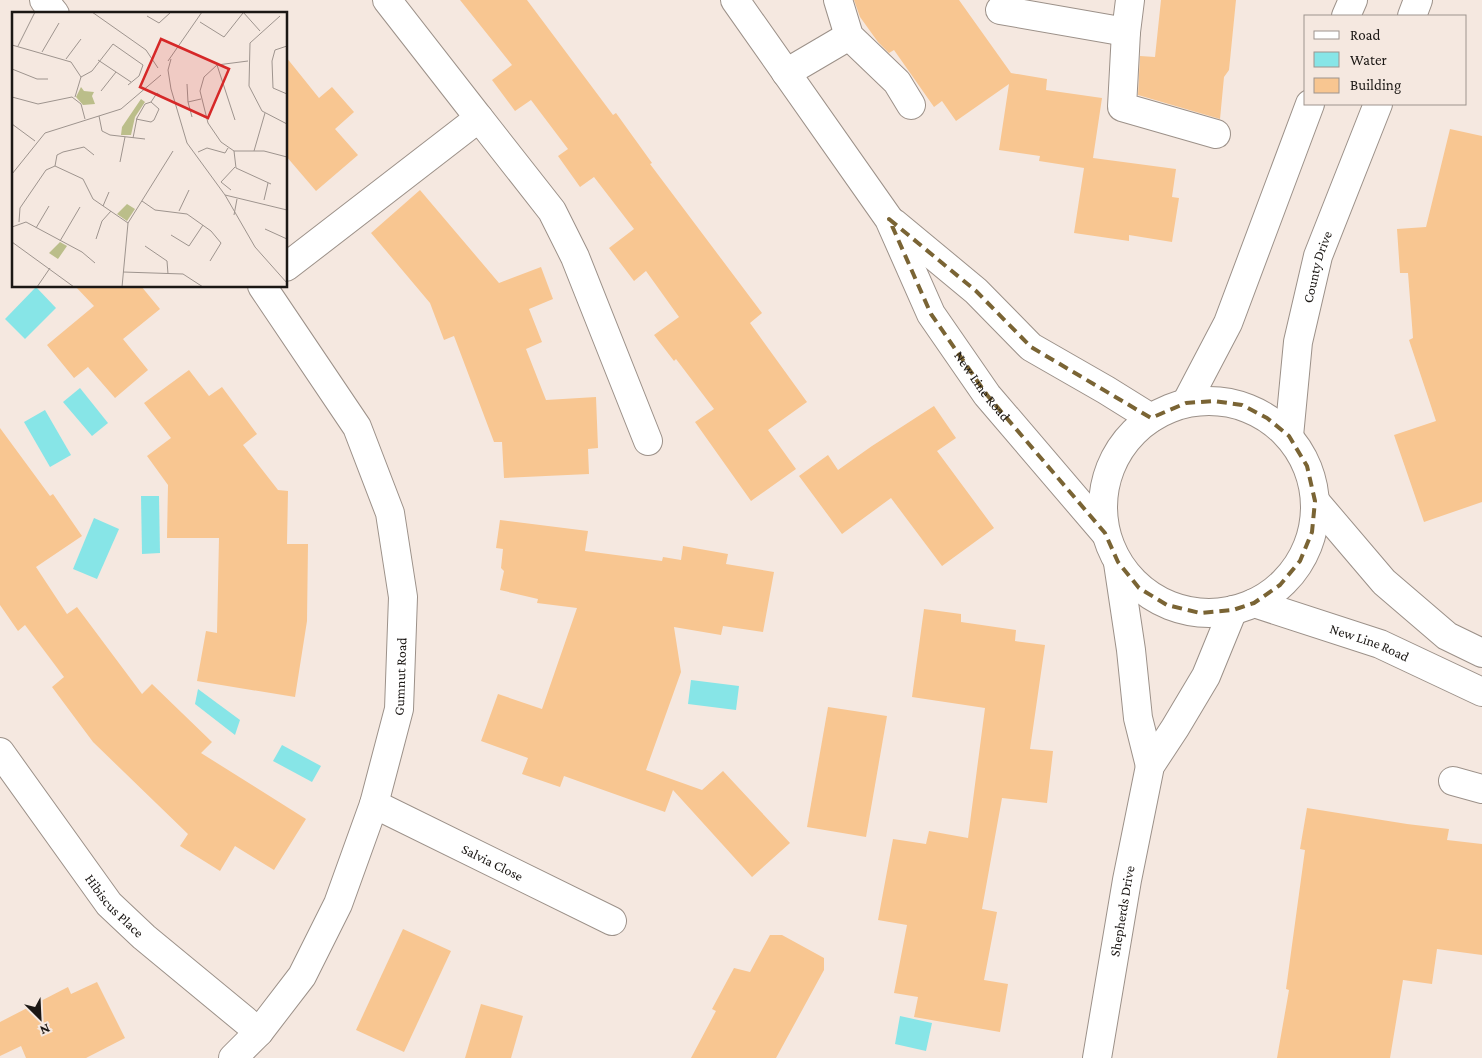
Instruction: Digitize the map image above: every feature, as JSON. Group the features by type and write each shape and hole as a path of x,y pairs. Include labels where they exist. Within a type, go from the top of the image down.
{"main road":[{"path":"44,0 53,12"},
{"path":"387,0 552,211 575,257 648,441"},
{"name":"New Line Road","path":"736,0 889,219 931,314 987,395 1105,533"},
{"path":"838,0 849,36 897,82 911,105"},
{"path":"1130,0 1126,32 1122,107 1216,134"},
{"path":"1346,15 1352,0"},
{"path":"1412,15 1418,0"},
{"path":"1000,10 1126,32"},
{"path":"786,73 849,36"},
{"path":"1186,403 1228,323 1310,105"},
{"name":"County Drive","path":"1289,436 1298,342 1318,256 1378,105"},
{"path":"288,265 479,118"},
{"name":"New Line Road","path":"889,219 976,291 1031,347 1151,418"},
{"name":"Gumnut Road","path":"232,1058 259,1032 302,976 334,912 374,804 399,709 403,597 390,513 357,427 263,288"},
{"path":"1214,401 1242,406 1268,418 1289,436 1307,466 1316,501 1312,532 1300,561 1280,585 1243,607 1200,613 1167,605 1139,588 1118,562 1105,533 1102,500 1109,468 1126,440 1151,418 1168,409 1186,403 1214,401"},
{"path":"1316,501 1384,582 1447,636 1482,653"},
{"name":"Shepherds Drive","path":"1118,562 1131,650 1138,718 1150,766"},
{"name":"New Line Road","path":"1243,607 1380,644 1482,692"},
{"name":"Shepherds Drive","path":"1097,1058 1127,880 1150,766 1206,676 1243,607"},
{"name":"Hibiscus Place","path":"0,752 109,904 144,937 259,1032"},
{"path":"1453,782 1482,789"},
{"name":"Salvia Close","path":"374,804 612,920"}],"highlighted area":[{"path":"889,219 976,291 1031,347 1151,418 1186,403 1214,401 1242,405 1267,418 1289,436 1307,466 1315,501 1312,532 1300,561 1280,585 1254,603 1233,610 1200,613 1167,605 1139,588 1118,562 1105,533 987,395 931,314"}],"water":[{"path":"35,288 56,308 25,339 5,319"},
{"path":"80,388 108,423 92,436 63,402"},
{"path":"45,410 71,455 50,467 24,422"},
{"path":"141,496 159,496 160,553 142,554"},
{"path":"94,518 119,529 97,579 73,569"},
{"path":"691,680 739,686 736,710 688,704"},
{"path":"198,689 240,720 235,735 195,704"},
{"path":"282,745 321,766 312,782 273,761"},
{"path":"900,1016 932,1023 926,1051 895,1044"}],"building":[{"path":"460,0 527,0 613,115 616,113 652,163 650,164 762,313 750,323 807,402 768,430 796,469 751,501 695,422 714,409 676,359 674,361 654,335 679,317 646,271 634,281 609,248 634,229 594,177 580,187 558,156 568,149 531,100 515,111 492,80 512,65"},
{"path":"854,0 959,0 1011,73 1047,79 1046,90 1102,98 1093,158 1176,169 1172,197 1179,198 1172,242 1129,235 1129,241 1074,233 1084,168 1039,161 1040,156 999,150 1009,84 956,121 942,101 934,107 894,50 889,53 878,42 860,17"},
{"path":"1161,0 1236,0 1229,70 1224,77 1220,119 1138,95 1140,56 1155,57"},
{"path":"288,59 319,98 332,87 354,112 335,129 358,155 316,191 288,158"},
{"path":"1450,129 1482,136 1482,502 1424,522 1394,435 1436,421 1409,340 1413,338 1408,273 1400,273 1397,229 1426,227"},
{"path":"420,190 499,283 541,267 553,299 529,309 542,342 526,349 546,400 596,397 598,448 588,449 589,474 504,478 502,442 494,442 454,336 444,340 430,303 371,233"},
{"path":"77,288 143,288 160,309 123,339 148,370 115,398 88,367 74,378 47,345 94,306"},
{"path":"189,370 209,396 222,387 257,434 243,445 278,490 288,491 287,544 308,544 307,621 295,697 197,681 206,631 217,633 219,538 167,538 168,485 147,456 171,438 144,403"},
{"path":"934,406 956,438 937,451 994,528 942,566 891,498 842,534 799,476 828,455 838,470"},
{"path":"0,428 50,496 53,494 82,536 36,567 67,614 77,607 142,694 152,684 212,742 201,753 306,819 274,870 235,846 220,871 180,846 188,834 93,742 52,687 64,677 25,625 18,631 0,605"},
{"path":"500,520 588,531 585,551 662,561 663,557 681,560 683,546 728,554 726,564 774,572 763,632 723,626 721,635 674,627 681,672 646,770 702,790 723,771 790,843 752,877 673,790 665,812 564,776 560,787 522,774 528,758 481,741 498,694 542,709 577,608 537,603 538,599 500,590 504,571 501,568 503,549 496,548"},
{"path":"924,609 961,614 961,622 1016,630 1015,641 1045,645 1030,749 1053,751 1047,803 1002,798 982,909 997,912 984,980 1008,984 1000,1032 914,1017 918,997 894,993 907,925 878,920 893,839 926,844 929,831 968,838 985,708 912,697"},
{"path":"828,707 887,716 866,837 807,827"},
{"path":"1307,808 1449,829 1447,840 1482,844 1482,955 1437,949 1432,984 1403,980 1390,1058 1277,1058 1289,990 1286,989 1305,850 1300,849"},
{"path":"403,929 451,951 404,1052 356,1030"},
{"path":"770,935 782,935 824,958 824,970 776,1058 691,1058 716,1011 712,1009 734,968 750,972"},
{"path":"97,982 125,1038 86,1058 26,1058 21,1046 0,1056 0,1022 68,987 71,994"},
{"path":"481,1004 523,1016 511,1058 465,1058"}]}
